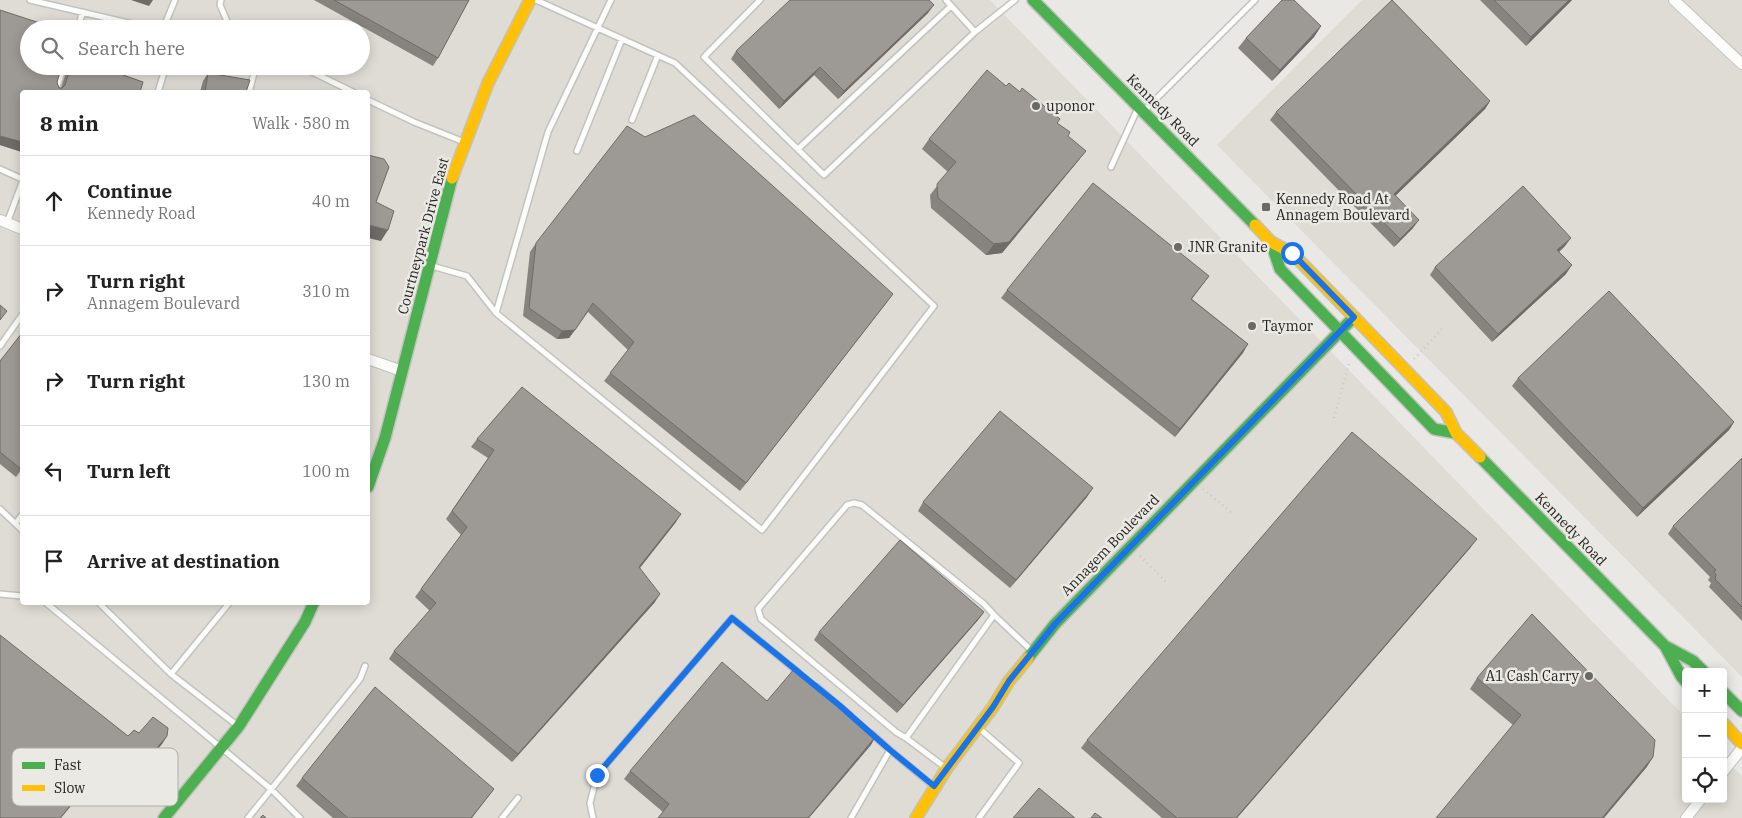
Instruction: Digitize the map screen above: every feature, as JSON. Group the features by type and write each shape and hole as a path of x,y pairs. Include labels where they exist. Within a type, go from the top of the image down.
{"main road":[{"name":"Courtneypark Drive East","path":"370,481 385,438 452,179 488,83 530,0"},
{"name":"Kennedy Road","path":"1033,0 1271,242 1292,253 1446,412 1456,433 1665,646 1693,661 1700,668"},
{"name":"Kennedy Road","path":"1271,242 1280,269 1340,331 1434,428 1456,433"},
{"name":"Annagem Boulevard","path":"916,818 934,786 993,707 1009,681 1055,624 1354,317"},
{"path":"178,801 239,726 305,622 313,605"},
{"name":"Kennedy Road","path":"1665,646 1682,678"},
{"path":"1727,696 1742,712"},
{"path":"1727,727 1742,744"},
{"path":"164,818 174,806"}],"street":[{"path":"1674,0 1740,59"},
{"path":"4,221 20,228"},
{"path":"370,360 402,371"},
{"path":"1727,767 1742,748"},
{"path":"1686,818 1698,803"}],"lane":[{"path":"30,0 116,20"},
{"path":"167,20 175,0"},
{"path":"221,0 220,5 227,20"},
{"path":"429,266 467,276 496,313 762,530 934,306 675,63 536,0"},
{"path":"496,313 548,132 611,0"},
{"path":"760,0 704,57 824,175 975,32 1016,0"},
{"path":"946,0 975,32"},
{"path":"1111,168 1141,110 1255,0"},
{"path":"798,149 951,6"},
{"path":"80,20 83,12"},
{"path":"577,151 622,38"},
{"path":"632,120 658,55"},
{"path":"55,90 61,75"},
{"path":"159,90 163,75"},
{"path":"250,90 254,75"},
{"path":"318,75 349,90"},
{"path":"370,101 414,122 465,142"},
{"path":"0,169 20,178"},
{"path":"4,221 20,187"},
{"path":"0,346 20,318"},
{"path":"947,768 896,732 761,620 758,609 847,505 854,503 862,505 984,604 994,616 1033,651"},
{"path":"0,509 20,528"},
{"path":"16,523 20,517"},
{"path":"0,594 20,596"},
{"path":"49,605 271,789 300,818"},
{"path":"101,605 171,674 239,726"},
{"path":"171,674 228,605"},
{"path":"906,738 994,616"},
{"path":"593,818 590,803 597,775 732,618 801,674"},
{"path":"248,818 360,680 365,666"},
{"path":"809,680 854,718"},
{"path":"978,727 1019,763 979,818"},
{"path":"868,731 934,786"},
{"path":"850,818 890,750"},
{"path":"502,818 518,798"}],"path":[{"path":"1405,369 1442,329"},
{"path":"1334,418 1348,362 1358,349"},
{"path":"1194,481 1233,514"},
{"path":"1130,546 1167,583"}],"shaded area":[{"path":"0,0 990,0 1682,714 1682,803 1727,803 1727,761 1742,776 1742,818 0,818"},
{"path":"1362,0 1742,0 1742,677 1217,145"}],"building":[{"path":"334,0 469,0 438,58"},
{"path":"790,0 929,0 934,5 844,91 820,67 784,101 736,51"},
{"path":"1282,0 1294,0 1321,26 1280,70 1246,38"},
{"path":"1392,0 1490,101 1394,194 1419,220 1400,239 1276,112"},
{"path":"1494,0 1569,0 1531,37"},
{"path":"0,10 31,20 20,20 20,75 59,75 57,82 59,88 65,85 68,75 123,75 143,82 141,90 20,90 20,141 0,136"},
{"path":"987,70 1006,86 1009,83 1020,92 1022,88 1060,119 1057,123 1070,132 1068,136 1086,151 1009,242 994,244 938,198 937,184 956,162 929,139"},
{"path":"208,75 250,80 247,90 205,90"},
{"path":"694,115 893,294 746,483 610,373 634,342 593,303 575,330 562,331 529,308 536,243 627,126 645,137"},
{"path":"370,156 384,159 389,167 376,202 394,211 388,230 370,226"},
{"path":"1093,183 1209,276 1191,299 1248,344 1180,429 1007,290"},
{"path":"1523,186 1571,238 1557,250 1572,265 1498,334 1435,267"},
{"path":"1609,291 1734,422 1643,508 1518,378"},
{"path":"0,305 7,311 0,320"},
{"path":"20,336 20,468 0,452 0,361"},
{"path":"522,387 681,514 639,567 660,594 518,754 394,651 436,603 421,589 467,527 452,511 494,450 477,439"},
{"path":"1000,411 1093,488 1016,580 923,502"},
{"path":"1352,432 1477,539 1236,818 1177,818 1087,740"},
{"path":"1742,458 1742,607 1715,579 1714,571 1716,570 1673,526"},
{"path":"900,540 984,612 903,705 819,632"},
{"path":"1532,614 1655,740 1653,757 1602,818 1436,818 1521,715 1477,678"},
{"path":"0,635 128,736 134,730 139,733 153,717 168,728 167,736 157,748 12,748 12,806 70,806 60,818 0,818"},
{"path":"722,662 767,701 795,668 876,736 808,818 658,818 669,804 630,771"},
{"path":"375,687 494,789 471,818 348,818 302,778"},
{"path":"1039,788 1075,818 1013,818"},
{"path":"1095,813 1102,818 1091,818"}],"traffic: fast":[{"path":"1033,0 1255,225"},
{"path":"370,481 385,438 452,178"},
{"path":"1271,242 1280,269 1434,429 1456,433"},
{"path":"1028,658 1055,624 1354,317"},
{"path":"1480,457 1665,646 1682,677"},
{"path":"178,801 239,726 305,622 313,605"},
{"path":"1665,646 1693,661 1700,668"},
{"path":"1727,696 1742,711"},
{"path":"164,818 174,806"}],"traffic: slow":[{"path":"452,178 488,83 530,0"},
{"path":"1255,225 1271,242 1292,253 1446,412 1456,433 1480,457"},
{"path":"916,818 947,768 993,707 1009,681 1028,658"},
{"path":"1727,727 1742,744"}],"place":[{"name":"uponor","path":"1036,106"},
{"name":"Kennedy Road At Annagem Boulevard","path":"1266,207"},
{"name":"JNR Granite","path":"1178,247"},
{"name":"Taymor","path":"1252,326"},
{"name":"A1 Cash Carry","path":"1589,676"}],"route":[{"path":"597,775 732,618 839,705 934,786 993,707 1009,681 1055,624 1354,317 1292,253"}]}
